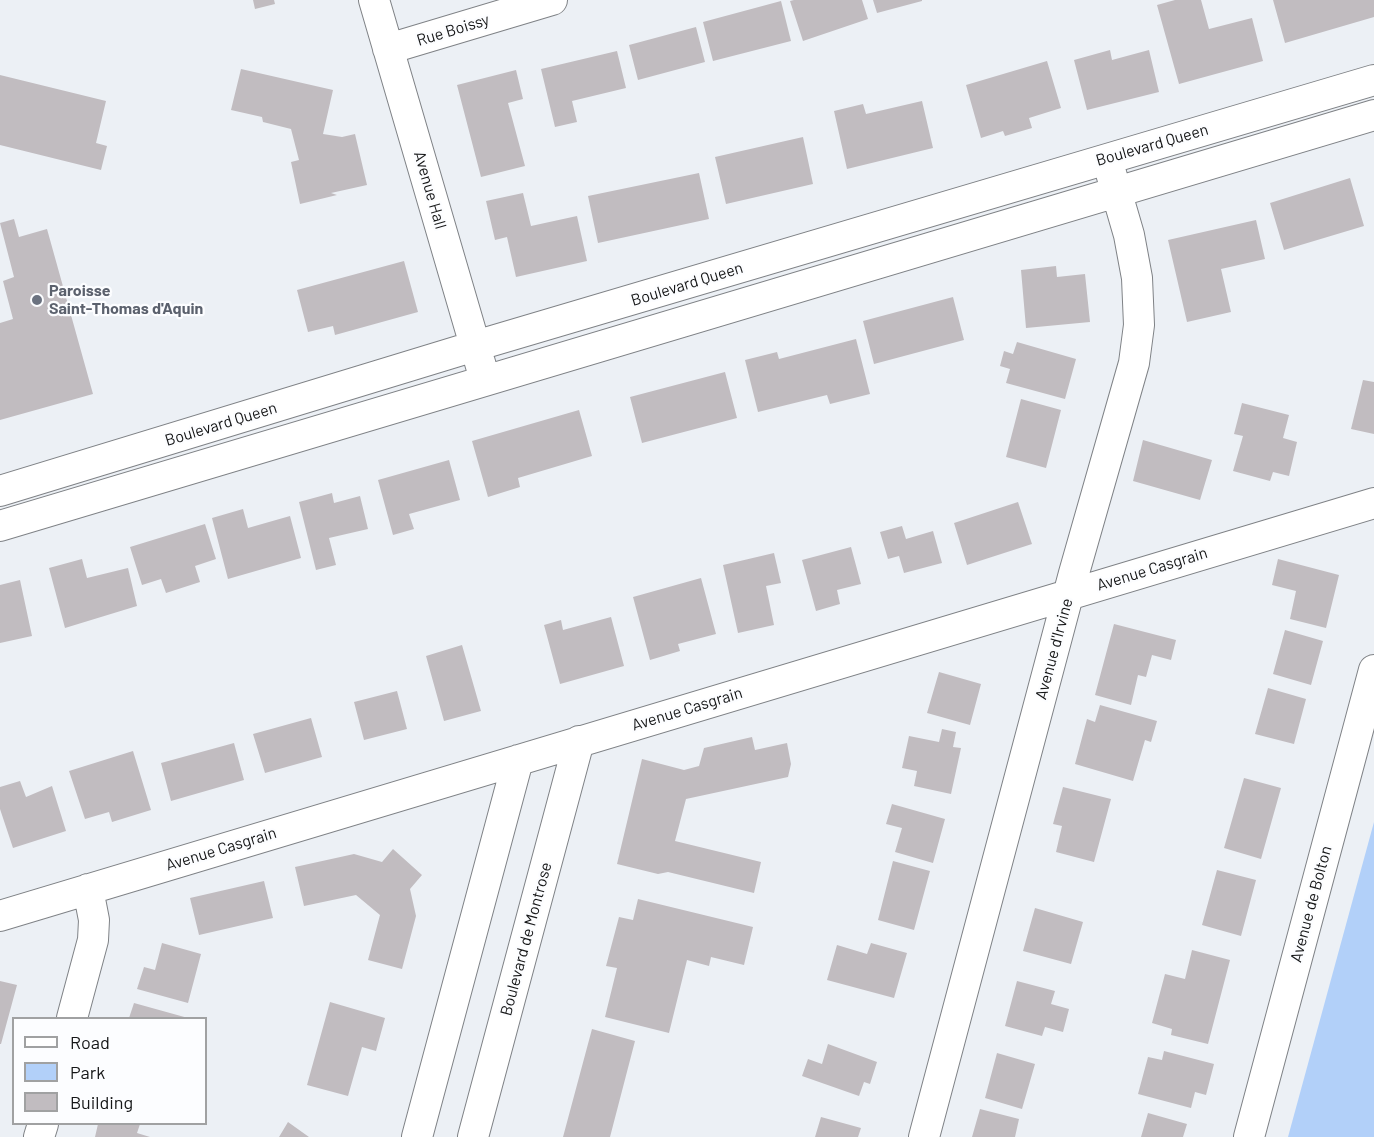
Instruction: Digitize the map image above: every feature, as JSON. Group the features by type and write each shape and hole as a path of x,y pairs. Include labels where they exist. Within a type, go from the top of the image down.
{"street":[{"name":"Avenue Hall","path":"374,0 485,381"},
{"name":"Rue Boissy","path":"388,49 552,0"},
{"name":"Boulevard Queen","path":"0,491 475,346 1374,80"},
{"name":"Boulevard Queen","path":"0,526 1374,115"},
{"name":"Avenue d'Irvine","path":"924,1137 1069,594 1134,363 1139,325 1137,278 1129,235 1106,159"},
{"name":"Avenue Casgrain","path":"0,916 1374,503"},
{"name":"Avenue de Bolton","path":"1249,1137 1374,670"},
{"name":"Boulevard de Montrose","path":"473,1137 579,741"},
{"path":"417,1137 518,760"},
{"path":"72,1017 93,940 94,920 88,889"}],"green space":[{"path":"1374,822 1374,1137 1288,1137"}],"building":[{"path":"253,0 274,0 275,4 255,9"},
{"path":"862,0 868,19 803,41 790,1"},
{"path":"873,0 922,0 922,1 877,13"},
{"path":"1175,0 1201,0 1209,29 1252,18 1263,61 1179,84 1157,5"},
{"path":"1273,0 1374,0 1374,17 1285,43"},
{"path":"781,1 791,41 713,61 703,22"},
{"path":"696,27 705,62 638,80 629,45"},
{"path":"1110,50 1112,60 1149,50 1159,92 1087,110 1074,60"},
{"path":"617,51 626,88 572,101 577,122 555,127 541,69"},
{"path":"1047,61 1061,108 1029,118 1032,128 1005,136 1003,131 981,138 966,85"},
{"path":"241,69 333,90 323,134 342,137 355,134 367,185 331,193 337,195 300,204 291,162 299,160 291,129 263,122 262,117 231,110"},
{"path":"516,70 523,99 508,103 525,166 481,177 457,85"},
{"path":"0,75 106,101 96,143 107,146 101,170 0,145"},
{"path":"922,101 933,148 847,169 834,111 863,104 866,114"},
{"path":"803,137 813,184 726,204 715,157"},
{"path":"699,173 709,219 598,243 588,196"},
{"path":"1350,178 1364,226 1284,250 1270,203"},
{"path":"523,193 531,226 577,216 587,261 516,277 507,237 495,240 486,201"},
{"name":"Paroisse Saint-Thomas d'Aquin","path":"14,219 19,237 47,229 93,394 0,420 0,323 13,319 3,281 14,277 0,223"},
{"path":"1256,220 1265,259 1221,269 1231,312 1187,322 1168,240"},
{"path":"404,261 418,312 335,335 333,326 308,332 297,290"},
{"path":"1056,266 1057,277 1085,274 1090,322 1026,328 1021,270"},
{"path":"953,297 964,340 874,364 863,321"},
{"path":"856,339 870,394 830,404 827,395 758,412 745,360 777,352 779,359"},
{"path":"1017,342 1076,359 1065,399 1006,383 1010,369 1000,366 1004,351 1013,354"},
{"path":"725,372 737,418 642,443 630,397"},
{"path":"1363,380 1374,382 1374,434 1351,429"},
{"path":"1021,399 1061,410 1046,468 1006,457"},
{"path":"1242,403 1289,415 1283,438 1297,442 1289,476 1273,472 1270,481 1233,471 1243,436 1234,434"},
{"path":"579,410 592,456 518,478 520,487 488,497 472,441"},
{"path":"1143,440 1212,460 1200,500 1133,481"},
{"path":"449,460 460,500 409,514 414,529 393,535 378,480"},
{"path":"332,493 334,503 360,496 368,529 329,538 336,565 316,570 299,502"},
{"path":"1018,502 1032,544 967,565 954,523"},
{"path":"243,509 248,528 290,516 301,558 228,579 212,518"},
{"path":"205,524 216,559 195,566 200,582 166,593 161,579 142,585 130,547"},
{"path":"902,526 906,539 933,531 942,563 904,573 899,556 888,559 880,532"},
{"path":"851,547 861,584 837,590 840,604 816,611 802,560"},
{"path":"774,553 781,583 766,586 774,625 738,633 723,565"},
{"path":"82,559 87,578 128,568 137,606 65,628 49,568"},
{"path":"1278,559 1339,575 1326,628 1290,619 1296,591 1272,585"},
{"path":"701,578 716,634 678,644 680,651 650,660 633,597"},
{"path":"20,580 32,636 0,643 0,585"},
{"path":"611,617 624,666 560,684 544,625 561,620 563,630"},
{"path":"1114,624 1176,640 1171,660 1152,655 1146,677 1138,675 1131,705 1095,695"},
{"path":"1285,630 1323,641 1311,685 1273,674"},
{"path":"462,645 481,711 444,721 426,656"},
{"path":"939,672 981,684 970,725 927,713"},
{"path":"1268,688 1306,699 1294,744 1255,734"},
{"path":"397,691 407,729 364,740 354,702"},
{"path":"1100,705 1157,721 1151,742 1145,740 1133,781 1075,764 1087,719 1095,722"},
{"path":"311,718 322,757 265,773 253,734"},
{"path":"942,729 956,732 953,747 961,748 951,794 914,786 917,771 902,768 909,736 939,742"},
{"path":"752,737 755,750 787,743 791,764 788,777 686,799 675,841 761,862 754,893 668,872 658,874 617,864 642,759 684,770 699,766 704,748"},
{"path":"234,743 244,780 171,801 161,763"},
{"path":"133,751 151,810 112,822 109,812 85,819 69,771"},
{"path":"1244,778 1281,788 1261,859 1224,848"},
{"path":"20,781 26,797 52,786 66,831 13,848 0,809 0,787"},
{"path":"1063,787 1111,799 1094,862 1056,852 1062,826 1053,824"},
{"path":"892,804 945,819 933,863 895,852 902,828 886,824"},
{"path":"393,849 422,875 410,889 416,916 402,969 368,960 380,915 356,895 304,906 295,867 354,854 382,862"},
{"path":"893,861 930,871 914,930 878,920"},
{"path":"1217,870 1256,880 1241,936 1202,925"},
{"path":"264,881 273,918 199,935 190,898"},
{"path":"638,899 753,927 744,965 711,957 709,966 687,960 669,1033 605,1017 617,968 606,966 619,917 633,920"},
{"path":"1035,908 1083,922 1071,964 1023,951"},
{"path":"162,943 201,954 188,1003 137,989 144,967 155,970"},
{"path":"871,943 907,953 894,998 827,980 837,945 867,954"},
{"path":"1192,950 1230,960 1208,1044 1171,1035 1172,1029 1152,1023 1165,974 1185,979"},
{"path":"0,981 17,985 1,1044 0,1044"},
{"path":"1017,981 1055,991 1051,1004 1069,1009 1063,1032 1045,1027 1042,1036 1005,1026"},
{"path":"330,1002 385,1018 376,1051 362,1047 348,1096 307,1085"},
{"path":"134,1003 184,1017 129,1017"},
{"path":"592,1029 635,1041 610,1137 563,1137"},
{"path":"828,1044 877,1062 870,1084 864,1082 859,1096 802,1076 808,1059 822,1064"},
{"path":"1164,1051 1214,1064 1206,1095 1195,1092 1191,1108 1138,1094 1148,1057 1162,1060"},
{"path":"997,1053 1035,1064 1022,1109 985,1098"},
{"path":"980,1109 1019,1119 1015,1137 972,1137"},
{"path":"1148,1113 1187,1124 1183,1137 1141,1137"},
{"path":"821,1117 861,1128 858,1137 815,1137"},
{"path":"288,1122 309,1137 279,1137"},
{"path":"98,1125 140,1125 137,1133 150,1137 95,1137"}],"place":[{"name":"Paroisse Saint-Thomas d'Aquin","path":"37,300"}]}
